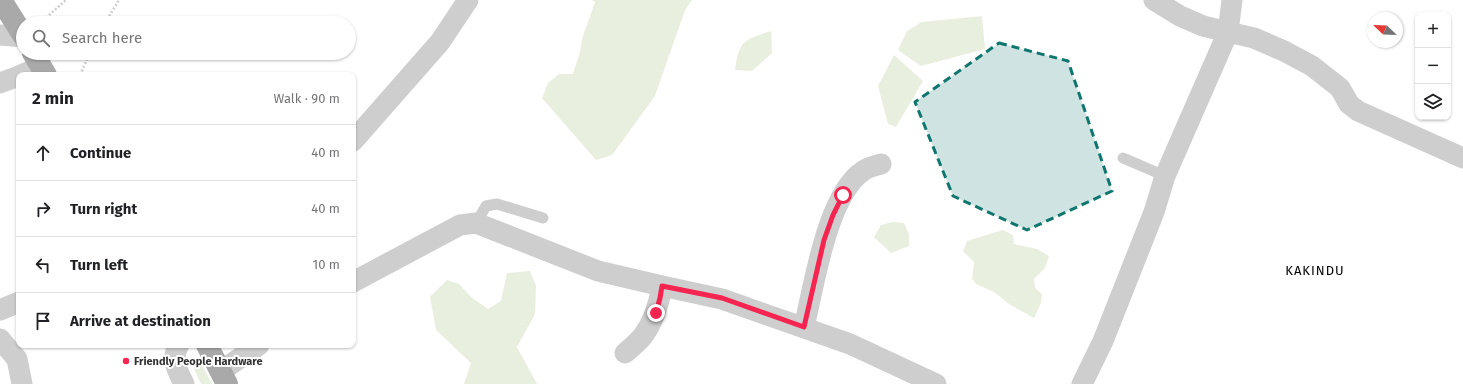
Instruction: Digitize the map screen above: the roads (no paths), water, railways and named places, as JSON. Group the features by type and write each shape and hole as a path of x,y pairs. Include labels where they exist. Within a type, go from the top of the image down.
{"main road":[{"path":"1,0 16,25"},
{"path":"209,348 224,377"}],"street":[{"path":"356,138 440,42 468,0"},
{"path":"1154,0 1180,16 1203,26 1254,38 1290,54 1312,66 1340,88 1349,104 1358,111 1463,158"},
{"path":"1082,384 1106,334 1154,212 1165,176 1228,32 1232,0"},
{"path":"0,35 16,36"},
{"path":"0,83 16,76"},
{"path":"804,327 824,240 833,215 851,182 864,170 881,164"},
{"path":"356,280 460,225 476,223 598,271 722,298 850,344 936,384"},
{"path":"625,353 642,336 656,313 662,286"},
{"path":"0,310 16,303"},
{"path":"0,339 17,359 22,384"},
{"path":"178,348 176,367 184,384"},
{"path":"224,377 256,348"}],"lane":[{"path":"1123,158 1165,176"},
{"path":"476,223 486,206 497,204 543,218"}],"place":[{"name":"Friendly People Hardware","path":"126,361"}],"district":[{"name":"KAKINDU","path":"1315,270"}]}
